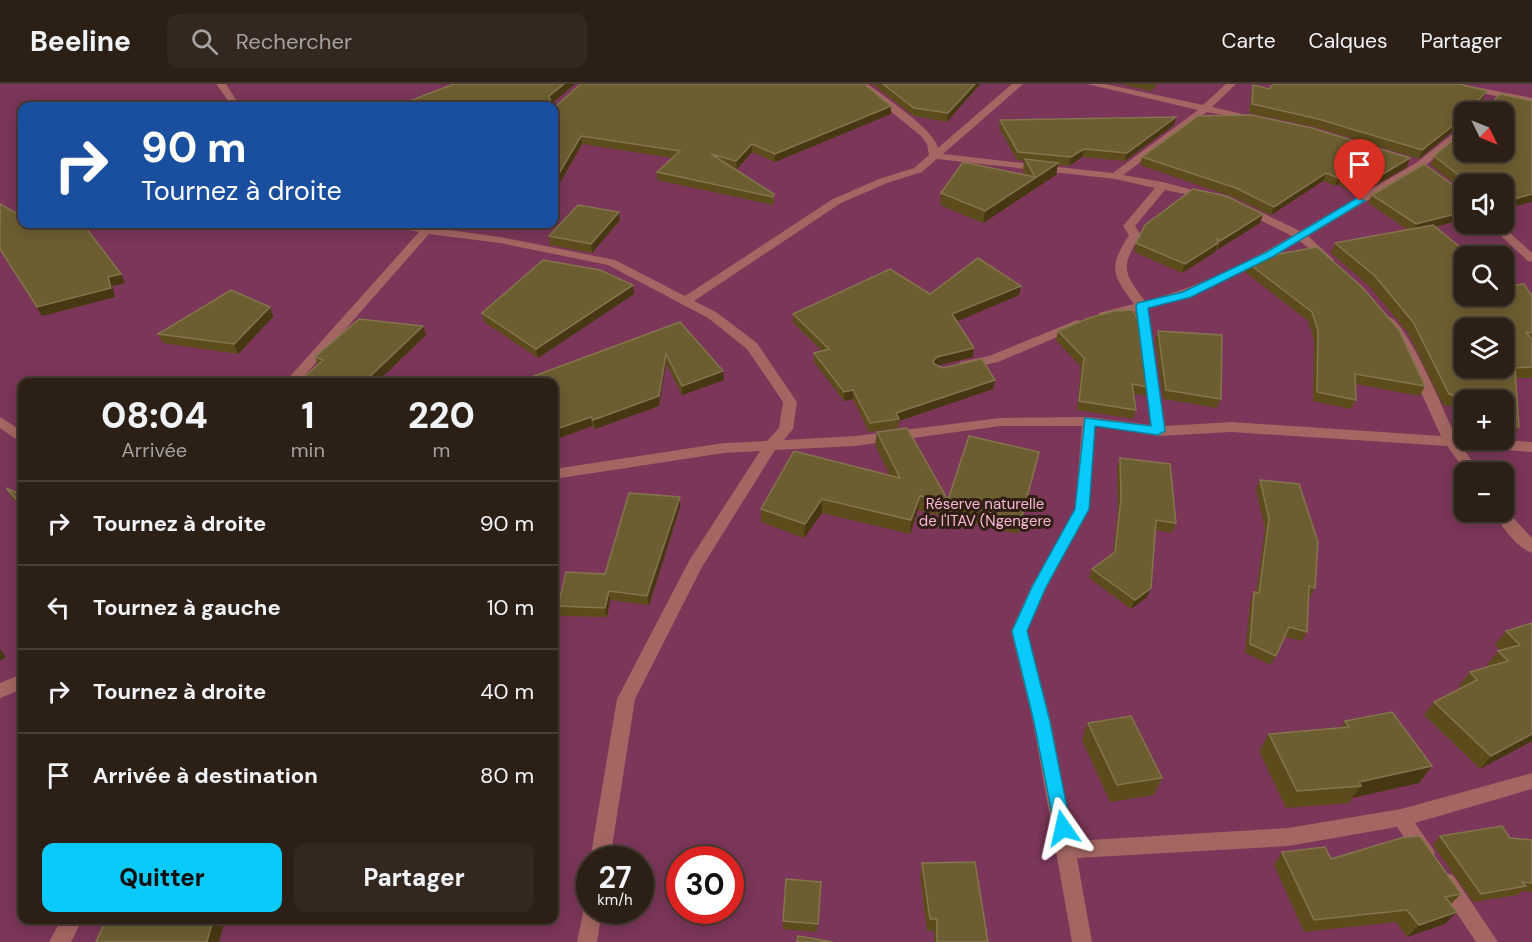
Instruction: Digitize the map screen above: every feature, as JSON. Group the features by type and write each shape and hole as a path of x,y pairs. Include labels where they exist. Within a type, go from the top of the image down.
{"street":[{"path":"221,84 233,102"},
{"path":"862,84 924,134 932,143 934,156"},
{"path":"685,301 837,201 883,181 918,170 1018,84"},
{"path":"1092,84 1269,123"},
{"path":"1114,176 1208,108 1231,84"},
{"path":"1446,84 1497,89 1532,101"},
{"path":"1488,102 1497,89"},
{"path":"951,368 993,359 1082,322 1187,294 1268,255 1420,166 1454,137"},
{"path":"934,156 1114,176 1219,198"},
{"path":"1158,431 1142,306 1121,278 1122,255 1135,235 1129,226 1163,185"},
{"path":"1236,205 1301,236 1337,267"},
{"path":"295,378 331,340 427,228"},
{"path":"434,228 611,262 712,315 752,346 790,402 786,429 771,445 695,565 626,699 602,846"},
{"path":"1505,234 1532,260"},
{"path":"1383,314 1402,337 1451,442 1466,462"},
{"path":"0,421 18,434"},
{"path":"1082,942 1042,722 1019,631 1039,587 1082,509 1089,421"},
{"path":"558,473 724,448 855,441 1000,422 1089,421 1158,431 1231,428 1532,447"},
{"path":"1508,522 1532,547"},
{"path":"0,691 18,683"},
{"path":"1066,850 1288,837 1401,818 1532,781"},
{"path":"1401,818 1488,942"},
{"path":"59,942 70,924"},
{"path":"587,942 590,924"}],"green space":[{"name":"Réserve naturelle de l'ITAV (Ngengere","path":"0,84 1532,84 1532,942 0,942"}],"building":[{"path":"454,84 564,84 549,96 551,102 423,102 412,100"},
{"path":"581,84 864,84 891,106 775,154 752,144 736,161 711,154 774,194 773,197 657,172 680,151 581,136 558,175 558,104"},
{"path":"883,84 975,84 948,113 914,108"},
{"path":"1273,84 1459,84 1487,91 1477,102 1454,102 1454,125 1422,150 1318,119 1252,104 1253,85 1269,89"},
{"path":"1500,94 1532,101 1532,194 1514,199 1514,174 1457,174 1434,156 1454,139 1454,162 1514,162 1514,102 1493,102"},
{"path":"1251,115 1312,128 1410,158 1361,187 1342,175 1338,178 1326,173 1274,207 1236,188 1142,157 1198,116"},
{"path":"1176,117 1127,153 1084,149 1071,157 1018,152 1000,120"},
{"path":"1025,159 1058,163 985,211 941,193 963,162 1035,177"},
{"path":"1424,164 1454,186 1454,214 1416,224 1372,195"},
{"path":"1193,189 1226,196 1263,214 1220,241 1217,239 1218,243 1185,264 1136,243 1145,225"},
{"path":"0,204 18,214 18,228 86,228 121,274 108,277 111,288 37,307 0,249"},
{"path":"578,205 619,212 591,244 549,236"},
{"path":"1433,225 1459,246 1454,246 1454,306 1514,306 1514,285 1524,284 1532,296 1532,333 1526,332 1532,340 1532,367 1515,368 1519,427 1514,426 1514,390 1454,390 1454,395 1449,394 1413,322 1375,276 1335,243"},
{"path":"1317,247 1362,287 1399,330 1425,386 1355,374 1356,400 1317,392 1318,331 1312,312 1248,263 1257,258"},
{"path":"978,258 1021,286 952,314 974,348 937,357 933,361 934,364 943,368 982,359 995,380 896,413 899,419 870,423 853,390 844,392 814,353 829,349 793,314 890,269 930,294"},
{"path":"543,260 600,270 633,285 536,349 482,313"},
{"path":"231,290 270,307 234,344 158,334"},
{"path":"1133,310 1140,324 1148,387 1132,384 1136,410 1079,401 1084,358 1058,331 1089,318 1114,311"},
{"path":"359,319 423,326 368,378 303,378 323,360 315,357"},
{"path":"680,322 723,371 682,386 666,354 659,396 593,420 591,417 558,429 558,378 529,378"},
{"path":"1158,331 1222,335 1221,399 1166,390"},
{"path":"907,428 948,500 969,436 1039,452 1021,520 920,496 911,520 822,499 805,524 761,509 794,451 900,478 877,432"},
{"path":"1120,458 1170,464 1176,523 1156,520 1151,588 1135,600 1092,569 1115,552 1121,499"},
{"path":"1260,480 1299,484 1318,542 1315,588 1309,586 1307,632 1289,627 1276,656 1250,644 1254,592 1259,593 1269,519"},
{"path":"6,488 18,493 18,502"},
{"path":"629,493 680,497 647,596 609,591 605,608 558,606 566,572 605,574"},
{"path":"1532,623 1532,734 1491,756 1434,702 1477,680 1470,672 1508,661 1498,651 1520,645 1506,631"},
{"path":"1392,712 1432,766 1359,782 1361,786 1297,791 1269,734 1349,727 1345,721"},
{"path":"1131,716 1162,778 1117,785 1088,723"},
{"path":"1502,826 1510,838 1532,840 1532,883 1522,882 1526,886 1481,894 1440,836"},
{"path":"1420,836 1461,894 1445,897 1457,912 1419,925 1407,910 1314,920 1282,852 1325,847 1331,859 1401,838"},
{"path":"975,862 988,942 937,942 937,919 930,919 922,863"},
{"path":"786,879 821,882 818,924 783,921"},
{"path":"104,924 212,924 207,942 96,942"},
{"path":"798,936 833,942 797,942"}],"route":[{"path":"1063,828 1042,722 1019,631 1039,587 1082,509 1089,421 1158,431 1142,306 1187,294 1268,255 1360,201"}]}
